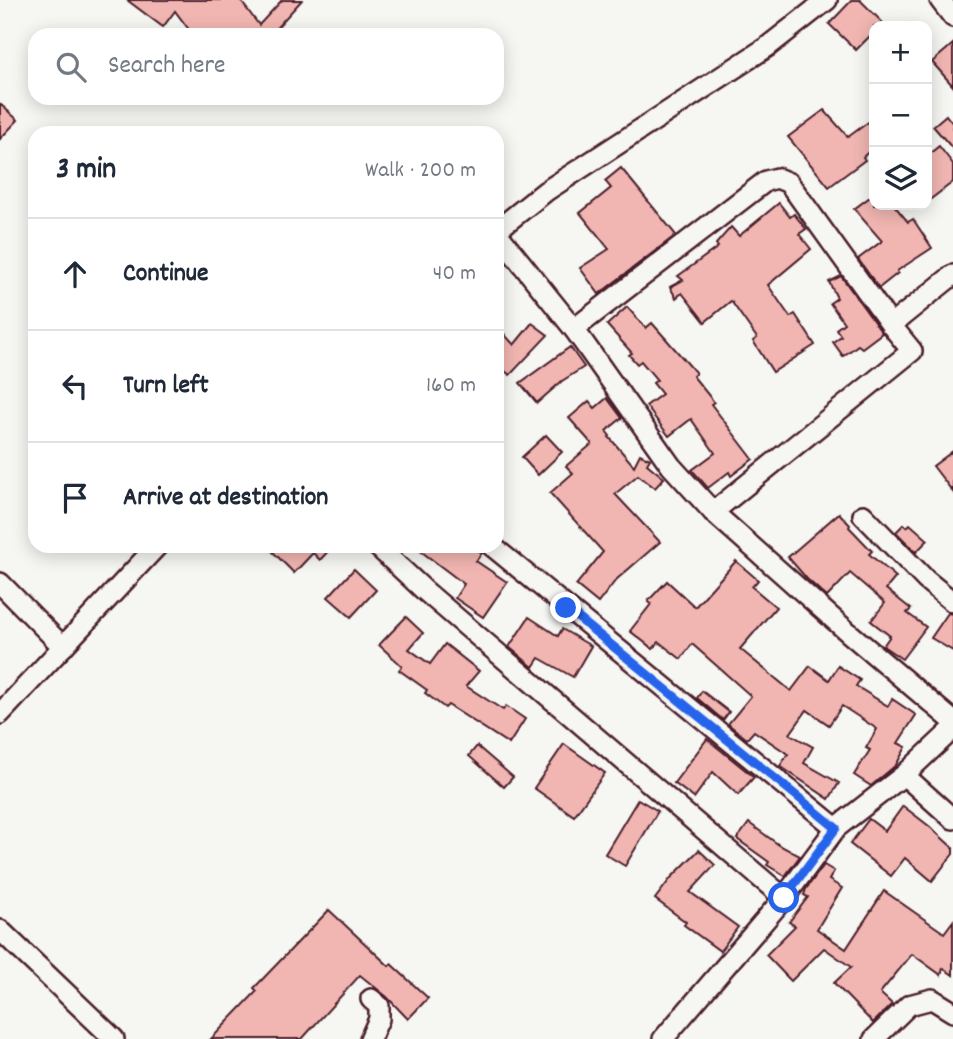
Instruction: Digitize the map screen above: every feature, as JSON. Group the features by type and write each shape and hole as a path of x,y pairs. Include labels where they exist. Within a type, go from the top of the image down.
{"street":[{"path":"504,225 545,191 767,47 827,0"},
{"path":"940,0 953,17"},
{"path":"574,329 766,181 777,178 789,183 912,351 713,512"},
{"path":"504,240 574,329 671,466 713,512 953,721"},
{"path":"891,325 953,275"},
{"path":"863,515 926,580 953,602"},
{"path":"0,714 150,553"},
{"path":"384,553 424,590 784,898"},
{"path":"501,553 836,828"},
{"path":"0,583 63,647"},
{"path":"663,1039 784,898 836,828 904,775 953,729"},
{"path":"904,775 953,818"},
{"path":"0,930 114,1039"},
{"path":"370,1039 379,1019 379,1006 371,999"},
{"path":"874,1039 909,1005 932,999 953,1012"}],"building":[{"path":"127,0 240,0 259,25 282,0 302,0 276,28 188,28 175,11 163,27"},
{"path":"852,0 860,0 881,21 869,21 869,37 856,50 829,24"},
{"path":"953,44 953,86 932,62"},
{"path":"0,104 18,120 0,139"},
{"path":"824,110 848,137 869,122 869,152 863,157 865,160 829,187 788,137"},
{"path":"946,115 953,124 953,149 933,126"},
{"path":"939,146 953,164 953,182 932,198 932,152"},
{"path":"621,168 676,235 599,294 580,268 609,249 580,213 611,188 605,181"},
{"path":"869,198 869,210 898,210 908,222 913,219 932,248 897,271 898,273 879,288 858,259 882,241 854,209"},
{"path":"779,203 790,217 794,214 806,229 799,234 811,249 768,285 790,317 795,314 815,345 773,372 753,341 757,338 731,301 705,322 682,293 676,298 670,287 683,280 678,276 718,247 716,244 731,227 739,236"},
{"path":"841,276 882,333 862,348 858,345 843,356 833,342 841,336 836,329 844,323 830,303 837,298 829,282"},
{"path":"627,307 646,328 652,323 696,373 693,376 714,402 711,404 753,459 731,476 729,472 708,488 692,470 715,453 691,419 669,436 646,406 662,394 653,383 657,380 641,361 637,364 629,355 632,353 607,325"},
{"path":"532,323 548,335 510,375 504,370 504,334 514,345"},
{"path":"570,347 584,367 562,381 537,403 520,383"},
{"path":"607,398 622,418 606,431 609,437 634,466 640,454 650,459 647,464 664,478 655,488 638,475 615,494 660,542 616,580 598,603 576,585 603,552 550,493 573,473 566,466 592,444 569,418 589,401 595,408"},
{"path":"546,435 562,452 538,475 522,457"},
{"path":"953,451 953,492 933,466"},
{"path":"839,513 872,551 869,554 896,577 886,589 911,609 907,613 926,627 902,659 883,646 890,636 871,621 885,603 850,573 827,597 788,557"},
{"path":"904,524 907,527 910,524 928,540 916,552 896,532"},
{"path":"274,553 313,553 294,573"},
{"path":"313,553 326,553 320,560"},
{"path":"423,553 482,553 476,561 507,582 483,617 455,598 464,584"},
{"path":"736,561 758,580 752,587 776,607 740,649 791,691 810,666 829,680 838,666 860,680 856,686 888,706 892,699 916,715 898,743 906,747 896,765 871,786 854,775 870,750 866,748 877,729 842,706 829,725 807,710 790,734 813,747 804,763 839,783 829,799 780,766 788,754 754,731 747,739 728,724 751,696 692,644 681,659 659,642 653,649 630,631 651,604 648,601 667,581 695,607"},
{"path":"354,569 376,590 351,617 328,597"},
{"path":"948,613 953,614 953,651 931,638"},
{"path":"406,617 423,633 409,649 430,664 445,644 479,671 466,686 503,710 506,706 525,719 509,744 448,705 445,708 425,693 427,690 399,670 402,666 379,645"},
{"path":"529,617 558,636 562,629 591,646 573,677 539,658 533,667 509,647"},
{"path":"702,691 729,712 723,720 697,698"},
{"path":"707,739 754,777 738,795 713,772 694,798 674,783"},
{"path":"564,744 605,773 574,816 534,788"},
{"path":"477,746 513,777 504,787 469,756"},
{"path":"638,799 658,811 625,866 605,854"},
{"path":"903,806 953,848 953,854 932,881 905,858 891,876 850,844 869,819 885,831"},
{"path":"749,823 779,845 800,856 785,876 767,865 769,862 737,839"},
{"path":"699,850 715,865 690,892 738,927 720,951 684,925 686,922 655,899 671,878"},
{"path":"824,865 834,871 829,880 842,888 817,929 846,949 884,891 944,933 953,921 953,975 943,968 941,975 912,954 880,993 892,1004 873,1023 834,983 851,967 824,948 791,981 766,955 795,926 789,922 808,897 804,895 806,889"},
{"path":"329,910 428,998 408,1019 360,975 302,1039 211,1039 257,991 254,988"}],"route":[{"path":"566,608 836,828 784,898"}]}
